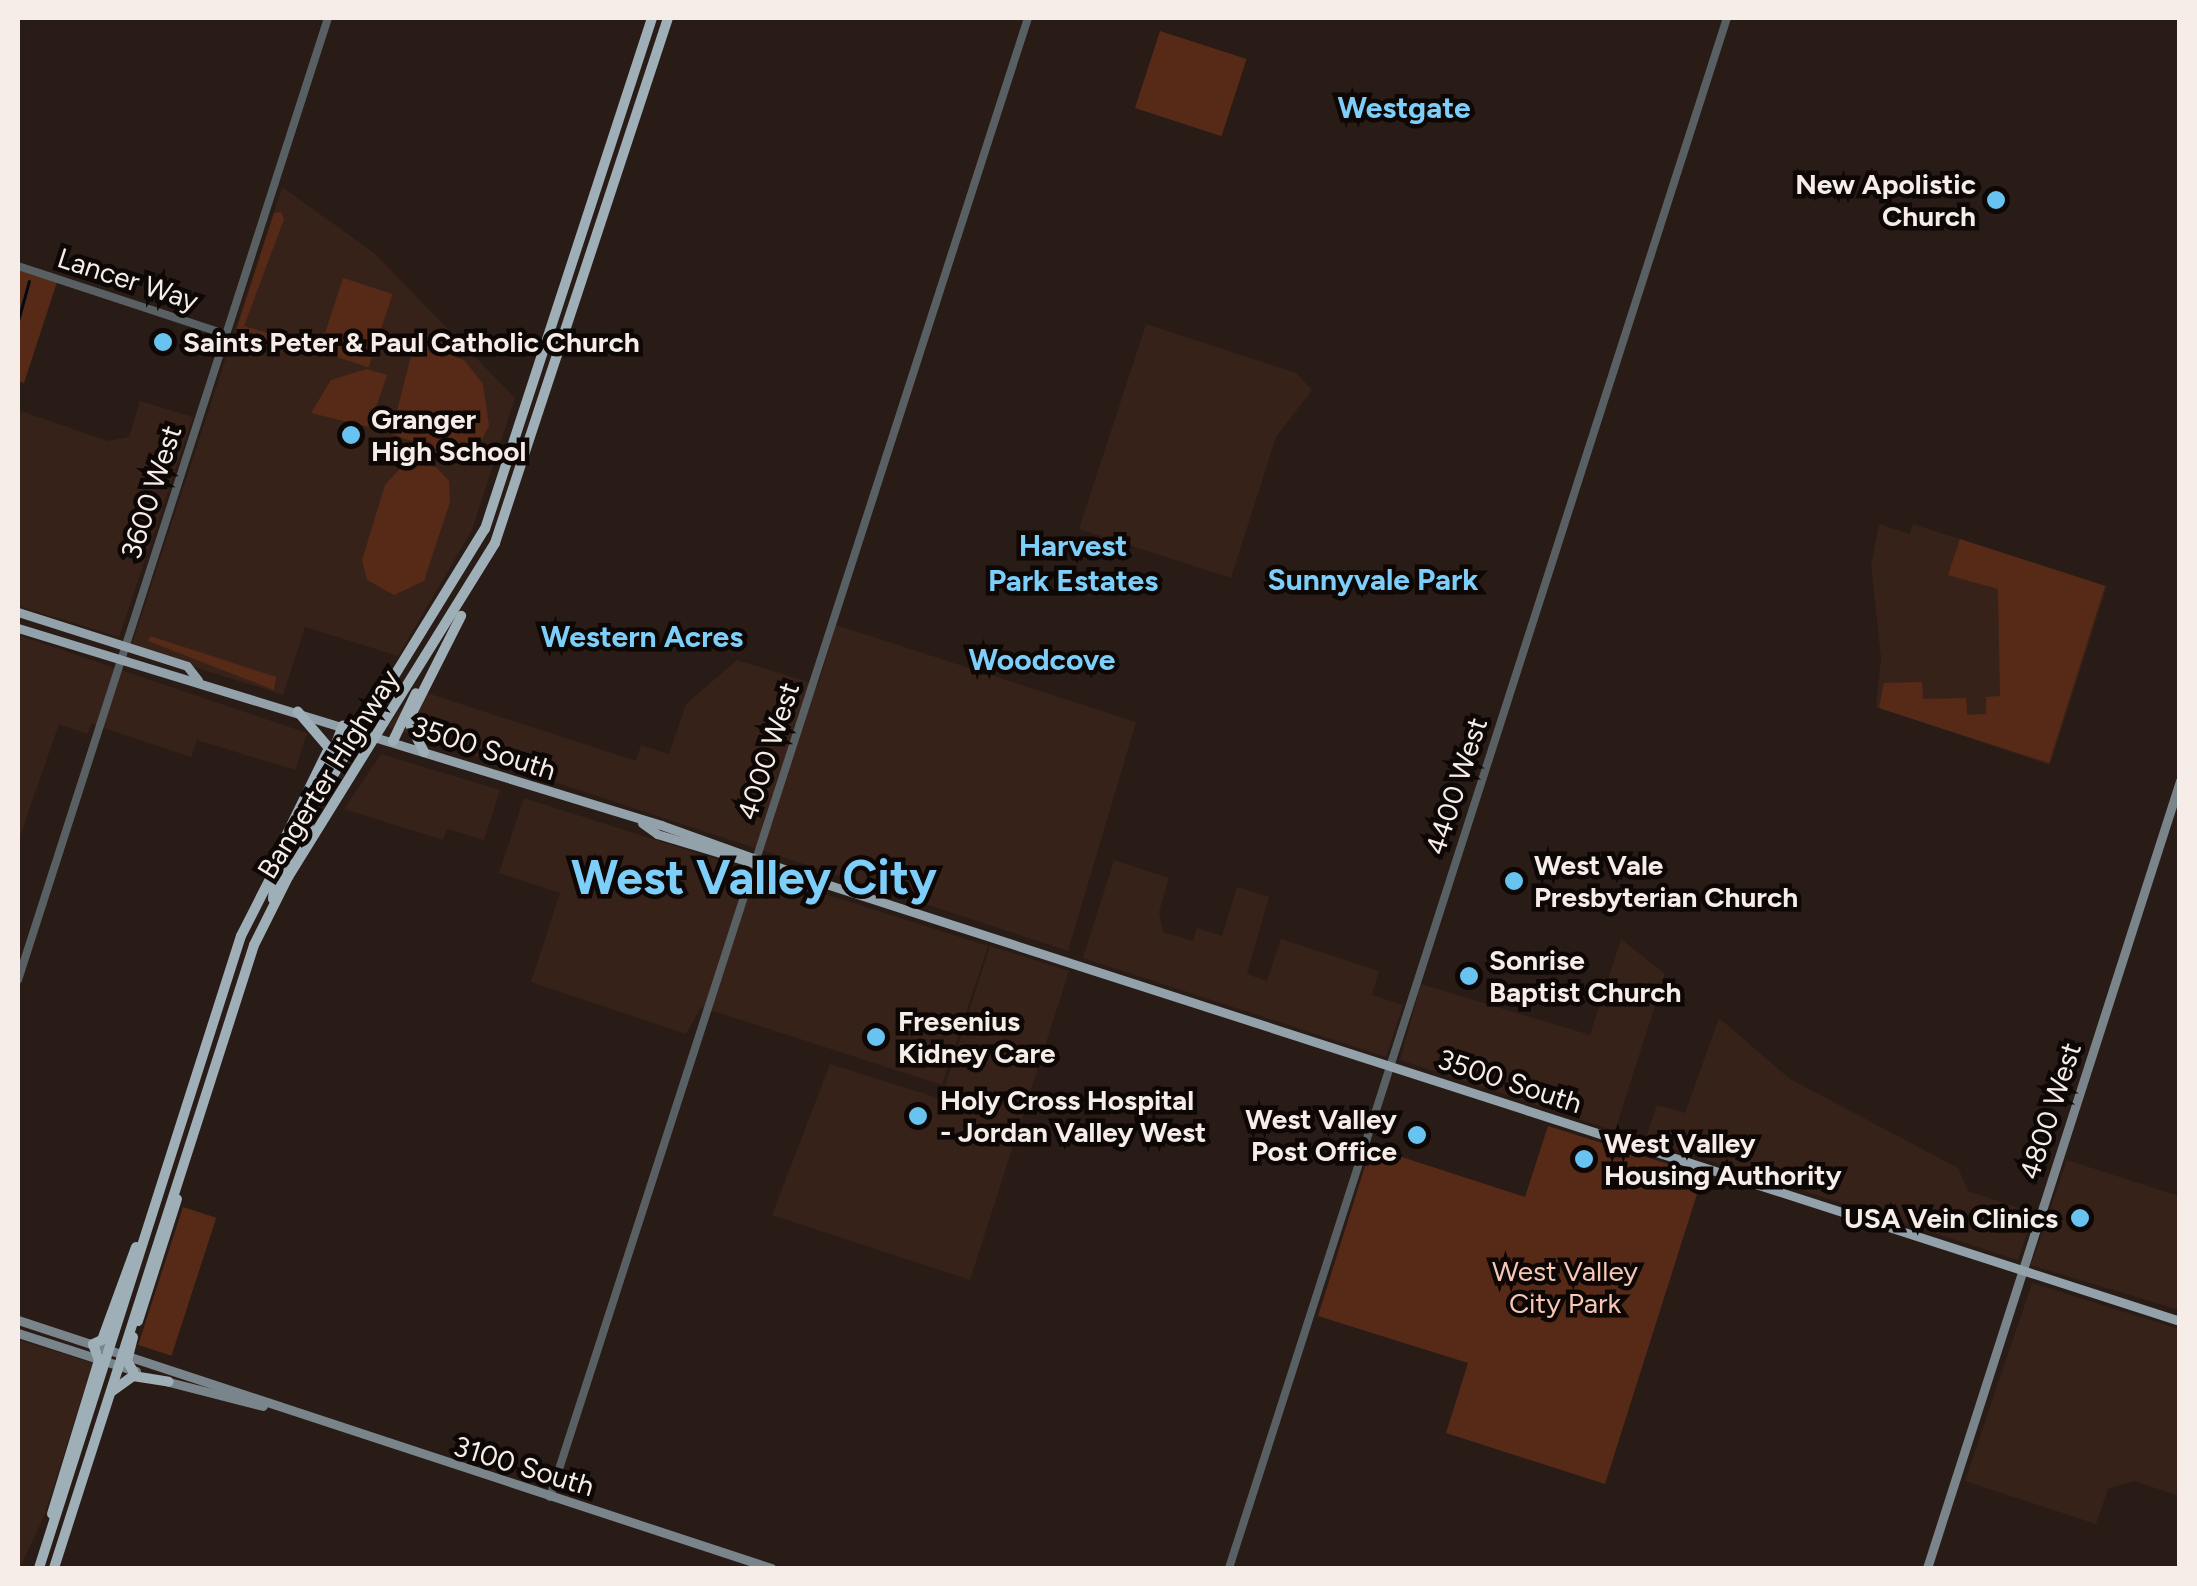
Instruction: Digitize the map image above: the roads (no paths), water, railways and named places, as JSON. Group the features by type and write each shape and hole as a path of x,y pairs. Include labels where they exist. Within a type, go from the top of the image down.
{"highway":[{"name":"Bangerter Highway","path":"50,1568 107,1396 113,1358 148,1232 237,948 266,884 467,565 500,490 652,18"},
{"name":"Bangerter Highway","path":"113,1358 273,905 476,580 507,514 668,18"},
{"path":"424,752 409,718 485,576 507,514"},
{"path":"392,741 424,680 430,636 467,565"},
{"path":"266,884 329,748 298,712"},
{"path":"273,905 274,886 306,833 313,790 343,726"},
{"path":"175,1184 194,1082"},
{"path":"134,1371 94,1344 102,1340 148,1232"},
{"path":"50,1568 53,1502 113,1358"},
{"path":"107,1396 133,1376 168,1382"},
{"path":"39,1568 54,1525"}],"main road":[{"name":"3500 South","path":"18,612 187,666 198,680 642,823 654,832 756,861 2180,1320"},
{"name":"3500 South","path":"18,628 187,684 198,680"},
{"name":"4800 West","path":"1927,1568 2180,781"},
{"path":"18,1320 94,1344"},
{"name":"3100 South","path":"18,1333 113,1358 771,1568"},
{"name":"3100 South","path":"134,1371 263,1406"}],"street":[{"name":"3600 West","path":"18,980 328,18"},
{"name":"4000 West","path":"550,1497 1028,18"},
{"name":"4400 West","path":"1229,1568 1728,18"},
{"name":"Lancer Way","path":"18,266 226,334"}],"waterway":[{"path":"18,321 29,281"}],"place":[{"name":"New Apolistic Church","path":"1996,200"},
{"name":"Saints Peter & Paul Catholic Church","path":"163,342"},
{"name":"Granger High School","path":"351,435"},
{"name":"West Vale Presbyterian Church","path":"1514,881"},
{"name":"Sonrise Baptist Church","path":"1469,976"},
{"name":"Fresenius Kidney Care","path":"876,1037"},
{"name":"Holy Cross Hospital - Jordan Valley West","path":"918,1116"},
{"name":"West Valley Post Office","path":"1417,1135"},
{"name":"West Valley Housing Authority","path":"1584,1159"},
{"name":"USA Vein Clinics","path":"2080,1218"}],"district":[{"name":"Westgate","path":"1404,108"},
{"name":"Harvest Park Estates","path":"1073,563"},
{"name":"Sunnyvale Park","path":"1373,580"},
{"name":"Western Acres","path":"642,637"},
{"name":"Woodcove","path":"1042,660"},
{"name":"West Valley City","path":"754,878"}],"park label":[{"name":"West Valley City Park","path":"1565,1287"}]}
